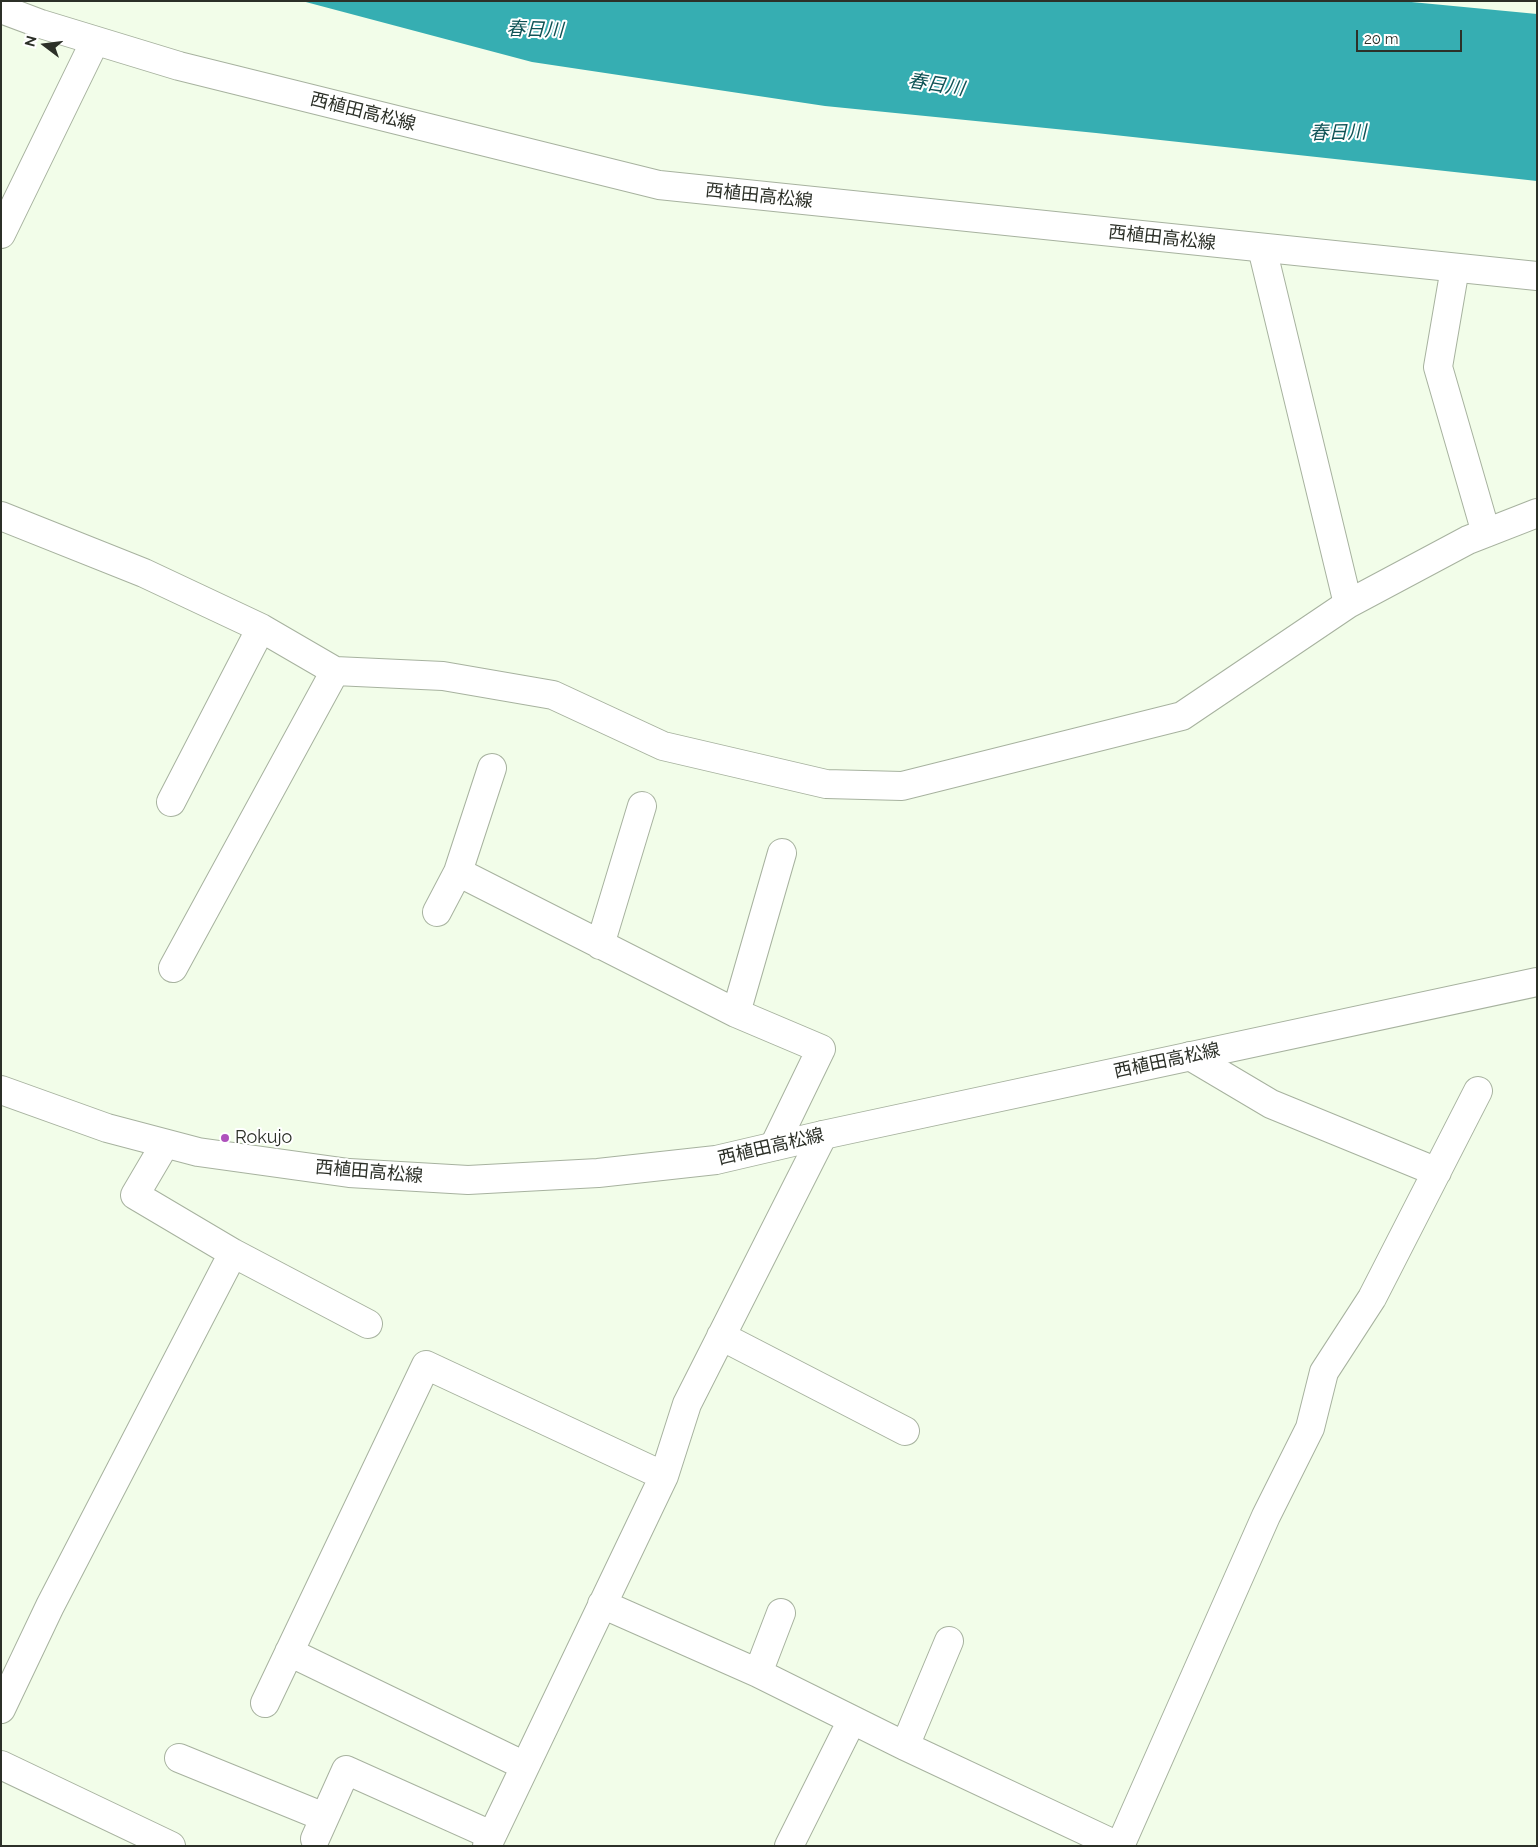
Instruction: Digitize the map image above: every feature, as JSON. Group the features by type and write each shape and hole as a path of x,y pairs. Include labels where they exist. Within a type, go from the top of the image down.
{"street":[{"name":"西植田高松線","path":"1,9 40,24 179,66 659,185 1537,276"},
{"path":"1,234 95,41"},
{"path":"1262,248 1348,604"},
{"path":"1455,268 1438,367 1486,533"},
{"path":"1,516 144,573 261,628 335,671 442,676 553,695 663,746 826,784 902,786 1182,716 1348,604 1468,540 1537,513"},
{"path":"171,802 261,628"},
{"path":"173,968 335,671"},
{"path":"437,912 458,872 492,768"},
{"path":"600,945 642,806"},
{"path":"736,1013 782,853"},
{"path":"458,872 736,1013 821,1049 774,1146"},
{"name":"西植田高松線","path":"1,1090 107,1128 198,1152 349,1173 468,1180 608,1172 716,1160 823,1135 1537,982"},
{"path":"1190,1056 1271,1104 1437,1172"},
{"path":"602,1604 758,1673 905,1746 1119,1846 1266,1516 1310,1428 1324,1372 1372,1298 1478,1091"},
{"path":"179,1758 320,1828 346,1770 489,1840 664,1476 687,1404 823,1135"},
{"path":"165,1144 135,1195 233,1254 368,1324"},
{"path":"1,1709 50,1606 233,1254"},
{"path":"722,1336 905,1431"},
{"path":"265,1703 426,1365 664,1476"},
{"path":"758,1673 782,1613"},
{"path":"905,1746 949,1641"},
{"path":"289,1652 525,1766"},
{"path":"789,1846 852,1720"},
{"path":"1,1766 172,1846"}],"water":[{"name":"春日川","path":"302,1 1401,1 1537,14 1537,181 1096,133 825,106 532,62"}],"place":[{"name":"Rokujo","path":"225,1138"}]}
